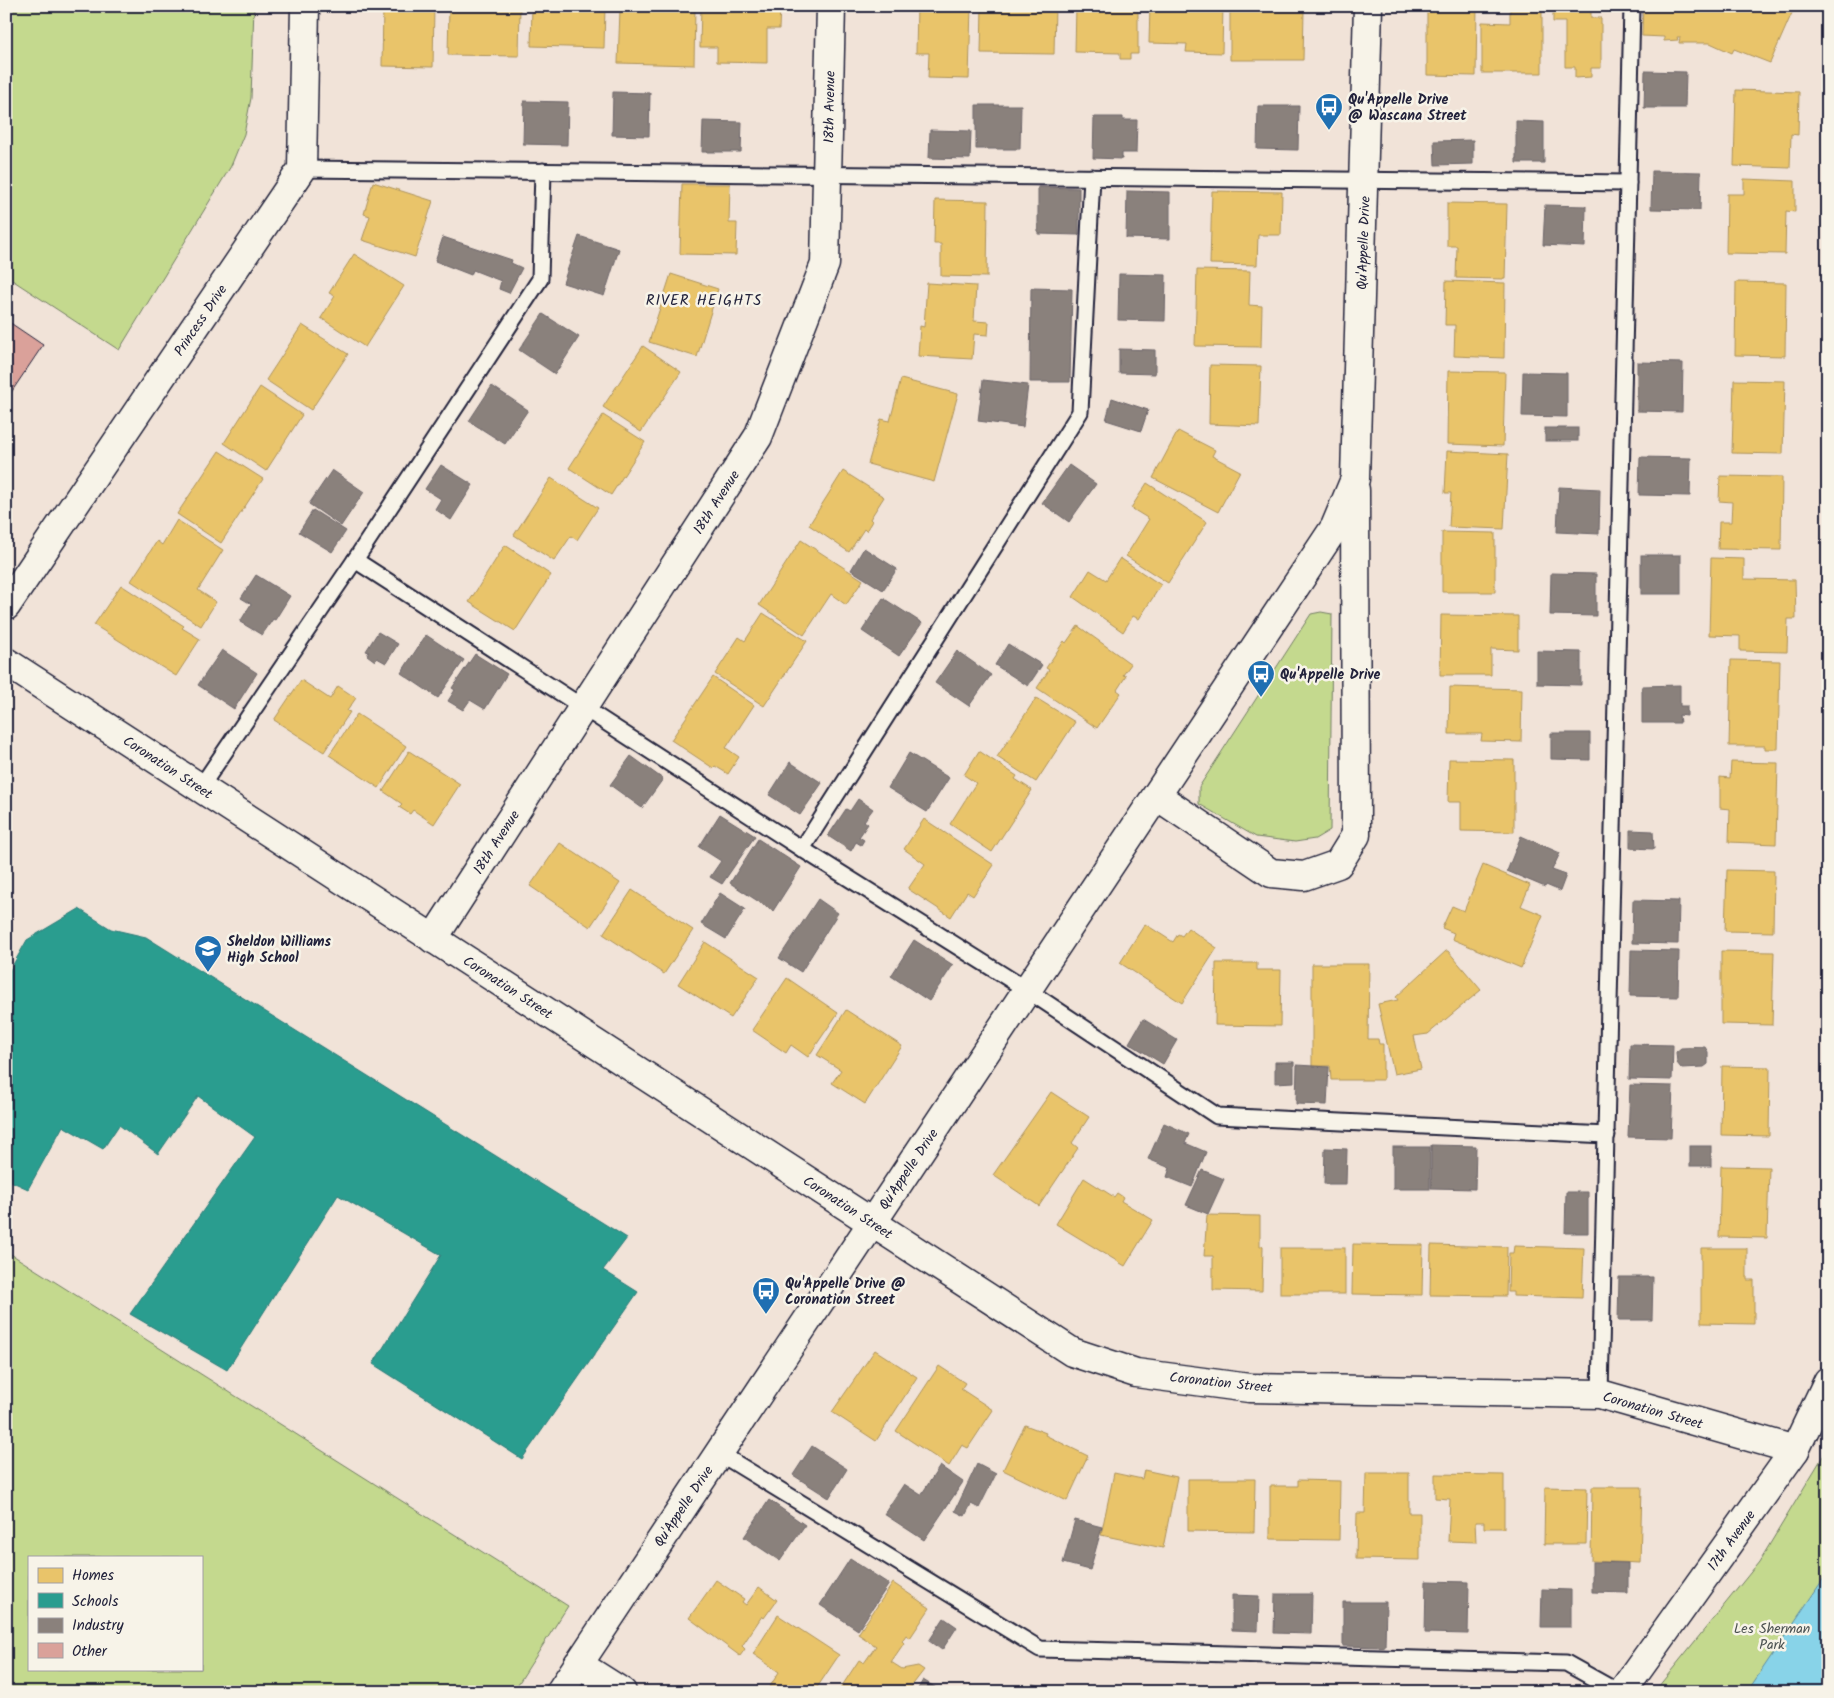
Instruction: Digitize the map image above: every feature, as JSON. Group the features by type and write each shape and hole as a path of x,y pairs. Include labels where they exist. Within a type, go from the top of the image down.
{"street":[{"path":"302,169 305,6"},
{"name":"18th Avenue","path":"434,939 758,437 825,264 831,6"},
{"name":"Qu'Appelle Drive","path":"1156,796 1271,873 1304,876 1338,864 1356,835 1355,479 1365,180 1368,6"},
{"name":"Princess Drive","path":"6,606 302,169"},
{"name":"Qu'Appelle Drive","path":"560,1692 1335,527 1355,479"},
{"name":"Coronation Street","path":"6,662 1072,1352 1136,1373 1249,1388 1600,1394 1795,1450"},
{"name":"17th Avenue","path":"1622,1692 1795,1450 1828,1381"},
{"path":"578,1664 622,1692"}],"lane":[{"path":"1600,1394 1632,6"},
{"path":"302,169 1628,182"},
{"path":"200,788 355,560 540,279 543,172"},
{"path":"802,849 1080,412 1092,177"},
{"path":"355,560 802,849 1027,990 1217,1116 1607,1136"},
{"path":"719,1453 1040,1649 1566,1663 1618,1692"}],"green space":[{"path":"6,6 254,6 251,98 244,134 231,166 119,350 6,276"},
{"path":"1321,612 1332,614 1330,830 1315,839 1295,842 1256,837 1199,804 1199,787 1311,614"},
{"path":"6,1251 568,1606 513,1692 6,1692"},
{"name":"Les Sherman Park","path":"1828,1448 1828,1692 1654,1692 1759,1562"}],"water":[{"path":"1828,1572 1828,1692 1747,1692"}],"building: Homes":[{"path":"383,6 434,6 433,67 382,66"},
{"path":"449,6 520,6 519,56 448,55"},
{"path":"532,6 605,6 604,48 531,46"},
{"path":"648,6 695,6 694,65 618,63 620,10 648,11"},
{"path":"701,6 780,6 779,29 767,29 767,63 717,62 717,47 700,47"},
{"path":"917,6 971,6 969,79 928,78 929,53 916,53"},
{"path":"982,6 1055,6 1054,54 981,53"},
{"path":"1076,6 1138,6 1138,54 1130,54 1130,59 1120,59 1120,53 1075,52"},
{"path":"1150,6 1223,6 1222,53 1186,52 1187,44 1149,43"},
{"path":"1427,6 1477,6 1476,76 1427,75"},
{"path":"1510,6 1542,6 1542,73 1482,73 1482,22 1510,23"},
{"path":"1553,6 1591,6 1591,18 1601,18 1601,68 1591,68 1591,77 1575,78 1575,67 1565,67 1565,22 1553,22"},
{"path":"1643,6 1795,6 1770,63 1734,49 1732,53 1710,43 1679,43 1680,37 1677,37 1678,40 1664,41 1664,37 1642,36"},
{"path":"1230,9 1304,10 1303,60 1230,60"},
{"path":"1736,90 1799,92 1798,135 1791,134 1790,168 1734,166"},
{"path":"1744,179 1795,181 1795,212 1786,211 1785,254 1726,253 1727,194 1744,194"},
{"path":"373,182 433,201 415,257 362,240 370,216 364,214"},
{"path":"682,184 730,184 729,223 737,223 736,255 680,254"},
{"path":"1212,191 1282,192 1281,235 1258,235 1257,265 1210,264"},
{"path":"935,200 988,201 987,277 941,276 941,244 934,244"},
{"path":"1447,203 1507,204 1505,279 1456,278 1457,246 1447,246"},
{"path":"354,254 404,286 365,347 321,318 335,296 329,293"},
{"path":"1197,270 1250,271 1249,305 1262,306 1261,347 1195,346"},
{"path":"671,274 718,289 697,357 649,342"},
{"path":"1446,281 1505,283 1504,358 1454,356 1455,325 1445,325"},
{"path":"1736,282 1786,283 1785,356 1735,355"},
{"path":"927,283 976,286 974,321 989,322 988,335 974,334 972,359 918,356 920,326 924,327"},
{"path":"302,325 348,354 311,410 266,380"},
{"path":"643,346 681,372 641,432 603,407"},
{"path":"1210,365 1261,366 1259,426 1209,424"},
{"path":"1448,371 1505,372 1503,446 1447,444"},
{"path":"901,379 958,394 934,482 868,464 881,419 890,421"},
{"path":"1734,380 1785,381 1783,454 1732,453"},
{"path":"260,387 302,415 266,471 224,443"},
{"path":"603,415 645,442 611,495 569,468"},
{"path":"1178,431 1215,450 1212,456 1240,471 1218,512 1153,478"},
{"path":"219,451 263,479 221,543 177,514"},
{"path":"1447,451 1508,454 1504,529 1449,527 1451,493 1445,493"},
{"path":"843,471 884,497 870,519 872,521 866,531 864,529 849,552 809,525"},
{"path":"1720,476 1782,477 1781,550 1718,549 1719,522 1731,522 1732,502 1719,501"},
{"path":"551,478 598,508 577,540 571,536 554,561 514,535"},
{"path":"1147,483 1207,522 1168,583 1126,556 1149,519 1131,508"},
{"path":"177,520 223,550 198,590 216,602 201,626 131,581 157,541 162,545"},
{"path":"1442,532 1495,533 1495,592 1442,592"},
{"path":"801,540 863,580 846,605 831,594 804,635 759,605"},
{"path":"505,545 551,575 515,631 469,602"},
{"path":"1120,558 1161,585 1139,619 1133,616 1123,632 1073,597 1090,570 1106,580"},
{"path":"1711,558 1744,559 1744,579 1795,580 1796,619 1788,619 1787,652 1740,651 1740,636 1709,635"},
{"path":"121,585 184,626 182,628 200,639 176,676 94,625"},
{"path":"763,613 807,641 764,706 715,674 739,637 745,641"},
{"path":"1441,615 1518,616 1518,650 1491,649 1491,675 1440,675"},
{"path":"1078,626 1131,664 1123,675 1126,676 1117,690 1121,693 1097,728 1037,688 1049,670 1046,668 1064,641 1066,643"},
{"path":"1731,660 1780,661 1778,749 1765,749 1765,746 1729,746"},
{"path":"713,677 754,705 726,748 739,757 728,774 715,766 713,768 671,740"},
{"path":"301,680 330,699 338,686 356,698 347,711 350,712 324,752 274,720"},
{"path":"1450,687 1522,689 1521,742 1481,741 1482,734 1449,734"},
{"path":"1036,698 1075,722 1036,782 997,757"},
{"path":"357,714 406,746 379,788 329,755"},
{"path":"409,751 460,784 434,824 413,810 410,814 399,807 402,804 383,791"},
{"path":"979,751 1017,776 1015,779 1032,790 992,852 950,824 976,783 964,775"},
{"path":"1449,759 1514,760 1514,832 1461,831 1461,802 1448,802"},
{"path":"1731,762 1778,763 1776,844 1729,842 1730,809 1720,808 1720,777 1730,778"},
{"path":"924,819 994,865 973,896 967,892 951,917 908,889 925,864 904,849"},
{"path":"560,843 620,883 590,927 530,886"},
{"path":"1483,865 1530,885 1521,906 1543,915 1521,968 1452,939 1454,933 1442,928 1452,906 1464,911"},
{"path":"1727,870 1774,871 1773,932 1725,931"},
{"path":"632,890 693,930 664,974 603,934"},
{"path":"1145,924 1173,942 1178,934 1182,936 1188,928 1217,948 1182,1003 1120,963"},
{"path":"705,942 759,977 731,1018 678,984"},
{"path":"1446,951 1481,990 1428,1034 1414,1036 1421,1069 1394,1074 1378,1004 1398,1000 1396,997"},
{"path":"1721,951 1774,952 1772,1025 1721,1024"},
{"path":"1216,963 1257,963 1257,970 1281,970 1280,1026 1215,1025"},
{"path":"1312,964 1369,964 1368,1039 1378,1039 1379,1044 1383,1044 1383,1080 1331,1080 1330,1066 1312,1066"},
{"path":"787,978 838,1013 808,1057 791,1045 786,1053 752,1030"},
{"path":"846,1010 902,1046 865,1104 832,1083 841,1070 817,1055"},
{"path":"1722,1066 1770,1067 1769,1136 1721,1135"},
{"path":"1051,1092 1089,1117 1072,1143 1078,1148 1039,1206 993,1175"},
{"path":"1721,1166 1769,1167 1767,1238 1719,1237"},
{"path":"1084,1178 1114,1197 1117,1193 1123,1197 1121,1201 1153,1220 1125,1266 1056,1224"},
{"path":"1207,1215 1260,1216 1260,1246 1263,1246 1262,1291 1213,1290 1213,1256 1204,1256"},
{"path":"1353,1244 1423,1245 1422,1295 1352,1294"},
{"path":"1431,1245 1507,1247 1506,1296 1430,1295"},
{"path":"1514,1246 1584,1248 1582,1298 1513,1296 1513,1292 1508,1292 1509,1253 1513,1253"},
{"path":"1280,1248 1345,1248 1345,1294 1280,1294"},
{"path":"1701,1248 1747,1248 1747,1280 1754,1280 1754,1324 1701,1323"},
{"path":"875,1350 917,1377 876,1441 832,1412"},
{"path":"939,1366 965,1383 961,1389 993,1410 968,1448 962,1445 949,1466 896,1431"},
{"path":"1025,1425 1046,1433 1045,1435 1088,1456 1067,1501 1003,1470"},
{"path":"1144,1470 1177,1477 1163,1548 1101,1535 1114,1473 1142,1479"},
{"path":"1366,1473 1409,1473 1409,1513 1420,1513 1420,1560 1356,1559 1357,1513 1365,1513"},
{"path":"1435,1474 1504,1475 1504,1528 1484,1528 1484,1522 1475,1522 1476,1542 1448,1541 1450,1499 1435,1498"},
{"path":"1188,1479 1255,1479 1254,1532 1188,1531"},
{"path":"1298,1480 1340,1481 1339,1540 1270,1539 1270,1486 1298,1486"},
{"path":"1545,1487 1587,1488 1586,1544 1544,1544"},
{"path":"1592,1487 1642,1487 1640,1563 1591,1561"},
{"path":"716,1580 744,1599 742,1602 746,1605 759,1587 777,1600 764,1618 762,1616 742,1646 745,1649 740,1656 689,1618"},
{"path":"893,1583 930,1608 910,1638 906,1635 902,1641 904,1643 891,1662 902,1669 918,1666 924,1670 907,1692 838,1692 859,1660 864,1663 876,1646 858,1634"},
{"path":"778,1615 839,1655 814,1692 775,1692 769,1688 779,1672 753,1654"}],"building: Schools":[{"path":"79,909 111,929 146,937 627,1238 603,1270 638,1292 522,1459 373,1364 441,1255 338,1195 227,1370 130,1314 255,1137 198,1096 158,1154 119,1125 103,1149 63,1126 28,1189 6,1179 6,977 27,940"}],"building: Industry":[{"path":"1645,71 1686,72 1685,108 1644,108"},
{"path":"613,92 650,93 649,136 612,135"},
{"path":"524,101 568,102 567,145 523,144"},
{"path":"976,105 1021,105 1020,149 976,149"},
{"path":"1258,106 1299,106 1298,150 1257,149"},
{"path":"1094,117 1123,117 1123,120 1137,120 1136,153 1122,153 1122,159 1093,158"},
{"path":"703,121 742,122 741,152 702,152"},
{"path":"1516,121 1544,122 1544,163 1516,163"},
{"path":"930,130 971,131 970,159 929,158"},
{"path":"1473,140 1473,164 1435,165 1434,141"},
{"path":"1652,171 1701,172 1700,210 1651,209"},
{"path":"1038,187 1079,188 1079,235 1038,234"},
{"path":"1127,191 1170,192 1170,239 1126,238"},
{"path":"1545,205 1586,206 1585,247 1543,245"},
{"path":"579,236 619,249 604,296 563,283"},
{"path":"443,237 512,260 511,263 522,268 509,293 499,289 501,281 473,270 471,275 435,261"},
{"path":"1119,274 1166,275 1165,321 1118,320"},
{"path":"1031,288 1072,289 1070,382 1030,382"},
{"path":"543,314 579,337 555,374 519,350"},
{"path":"1119,349 1155,350 1155,374 1119,373"},
{"path":"1637,362 1683,363 1682,412 1637,411"},
{"path":"1523,372 1567,373 1567,417 1522,416"},
{"path":"983,380 1028,385 1023,427 978,421"},
{"path":"492,386 528,410 505,444 469,421"},
{"path":"1112,398 1148,410 1141,431 1106,420"},
{"path":"1545,428 1578,428 1578,441 1545,441"},
{"path":"1640,457 1691,458 1690,496 1639,495"},
{"path":"441,465 473,485 451,520 435,509 441,499 425,489"},
{"path":"1069,465 1096,484 1069,522 1042,503"},
{"path":"332,470 364,492 341,526 309,504"},
{"path":"1559,487 1600,489 1599,534 1557,532"},
{"path":"313,510 346,531 332,552 299,532"},
{"path":"864,548 897,569 883,590 851,570"},
{"path":"1641,555 1681,555 1681,594 1641,594"},
{"path":"1551,573 1596,574 1596,616 1550,615"},
{"path":"256,575 290,596 275,620 273,619 262,635 240,622 251,604 241,598"},
{"path":"883,598 922,623 899,656 862,631"},
{"path":"378,632 398,644 386,663 377,658 375,661 367,655 369,652 366,651"},
{"path":"426,635 464,660 438,698 401,673"},
{"path":"1008,644 1042,665 1028,686 995,665"},
{"path":"222,650 257,673 234,709 198,685"},
{"path":"957,651 991,675 969,706 935,683"},
{"path":"1537,651 1581,652 1581,685 1537,684"},
{"path":"475,654 507,674 485,709 470,700 463,710 448,701 455,690 452,688"},
{"path":"1680,685 1680,706 1687,706 1687,716 1679,715 1680,723 1642,723 1642,686"},
{"path":"1551,733 1590,733 1590,760 1551,759"},
{"path":"909,753 949,778 927,812 888,788"},
{"path":"631,756 663,779 642,808 610,785"},
{"path":"790,762 822,783 800,815 769,795"},
{"path":"858,799 873,809 864,821 868,824 859,837 864,840 861,845 856,842 851,851 828,836 846,809 850,811"},
{"path":"720,814 755,836 722,884 710,877 721,861 699,847"},
{"path":"1630,830 1653,831 1654,849 1630,848"},
{"path":"1521,836 1560,853 1552,870 1566,875 1560,891 1546,885 1545,887 1507,871"},
{"path":"758,839 801,867 773,911 730,883"},
{"path":"720,893 745,909 726,939 701,924"},
{"path":"818,899 838,913 801,972 779,958"},
{"path":"1633,900 1679,901 1678,944 1632,943"},
{"path":"914,940 953,965 929,1001 891,976"},
{"path":"1631,950 1679,951 1678,997 1630,996"},
{"path":"1143,1019 1177,1040 1163,1064 1129,1043"},
{"path":"1630,1044 1673,1045 1672,1080 1629,1079"},
{"path":"1705,1047 1708,1052 1708,1064 1704,1067 1681,1068 1677,1063 1676,1052 1681,1048"},
{"path":"1275,1062 1294,1062 1294,1082 1275,1083"},
{"path":"1297,1065 1329,1067 1327,1105 1296,1104"},
{"path":"1630,1085 1673,1086 1671,1138 1628,1137"},
{"path":"1164,1123 1189,1134 1185,1143 1206,1152 1192,1187 1167,1177 1170,1168 1148,1159"},
{"path":"1431,1145 1476,1146 1475,1189 1431,1188"},
{"path":"1690,1146 1711,1146 1711,1166 1690,1166"},
{"path":"1393,1147 1430,1147 1430,1189 1393,1189"},
{"path":"1325,1148 1347,1149 1346,1184 1324,1184"},
{"path":"1202,1170 1224,1179 1208,1214 1186,1205"},
{"path":"1566,1192 1588,1192 1588,1233 1565,1233"},
{"path":"1619,1277 1653,1277 1652,1320 1618,1320"},
{"path":"812,1446 847,1469 829,1498 793,1475"},
{"path":"977,1464 996,1474 979,1508 971,1504 965,1516 955,1511"},
{"path":"940,1466 963,1482 924,1540 884,1514 904,1484 921,1495"},
{"path":"769,1500 805,1525 780,1561 744,1537"},
{"path":"1075,1520 1102,1527 1090,1570 1063,1563"},
{"path":"850,1559 889,1584 858,1630 820,1605"},
{"path":"1592,1562 1628,1563 1628,1593 1592,1592"},
{"path":"1426,1581 1469,1582 1468,1634 1425,1633"},
{"path":"1542,1589 1571,1590 1571,1627 1541,1627"},
{"path":"1275,1594 1312,1594 1311,1634 1274,1633"},
{"path":"1232,1595 1259,1596 1258,1631 1232,1630"},
{"path":"1343,1602 1386,1602 1385,1647 1343,1646"},
{"path":"944,1618 957,1627 942,1650 929,1641"},
{"path":"923,1680 938,1689 936,1692 916,1692"},
{"path":"1460,1683 1474,1692 1454,1692"},
{"path":"1032,1684 1058,1690 1057,1692 1030,1692"},
{"path":"1161,1689 1190,1689 1190,1692 1161,1692"}],"building: Other":[{"path":"6,320 43,345 6,400"}],"place":[{"name":"Qu'Appelle Drive @ Wascana Street","path":"1329,131"},
{"name":"Qu'Appelle Drive","path":"1261,698"},
{"name":"Sheldon Williams High School","path":"208,973"},
{"name":"Qu'Appelle Drive @ Coronation Street","path":"766,1315"}],"district":[{"name":"RIVER HEIGHTS","path":"704,300"}]}
